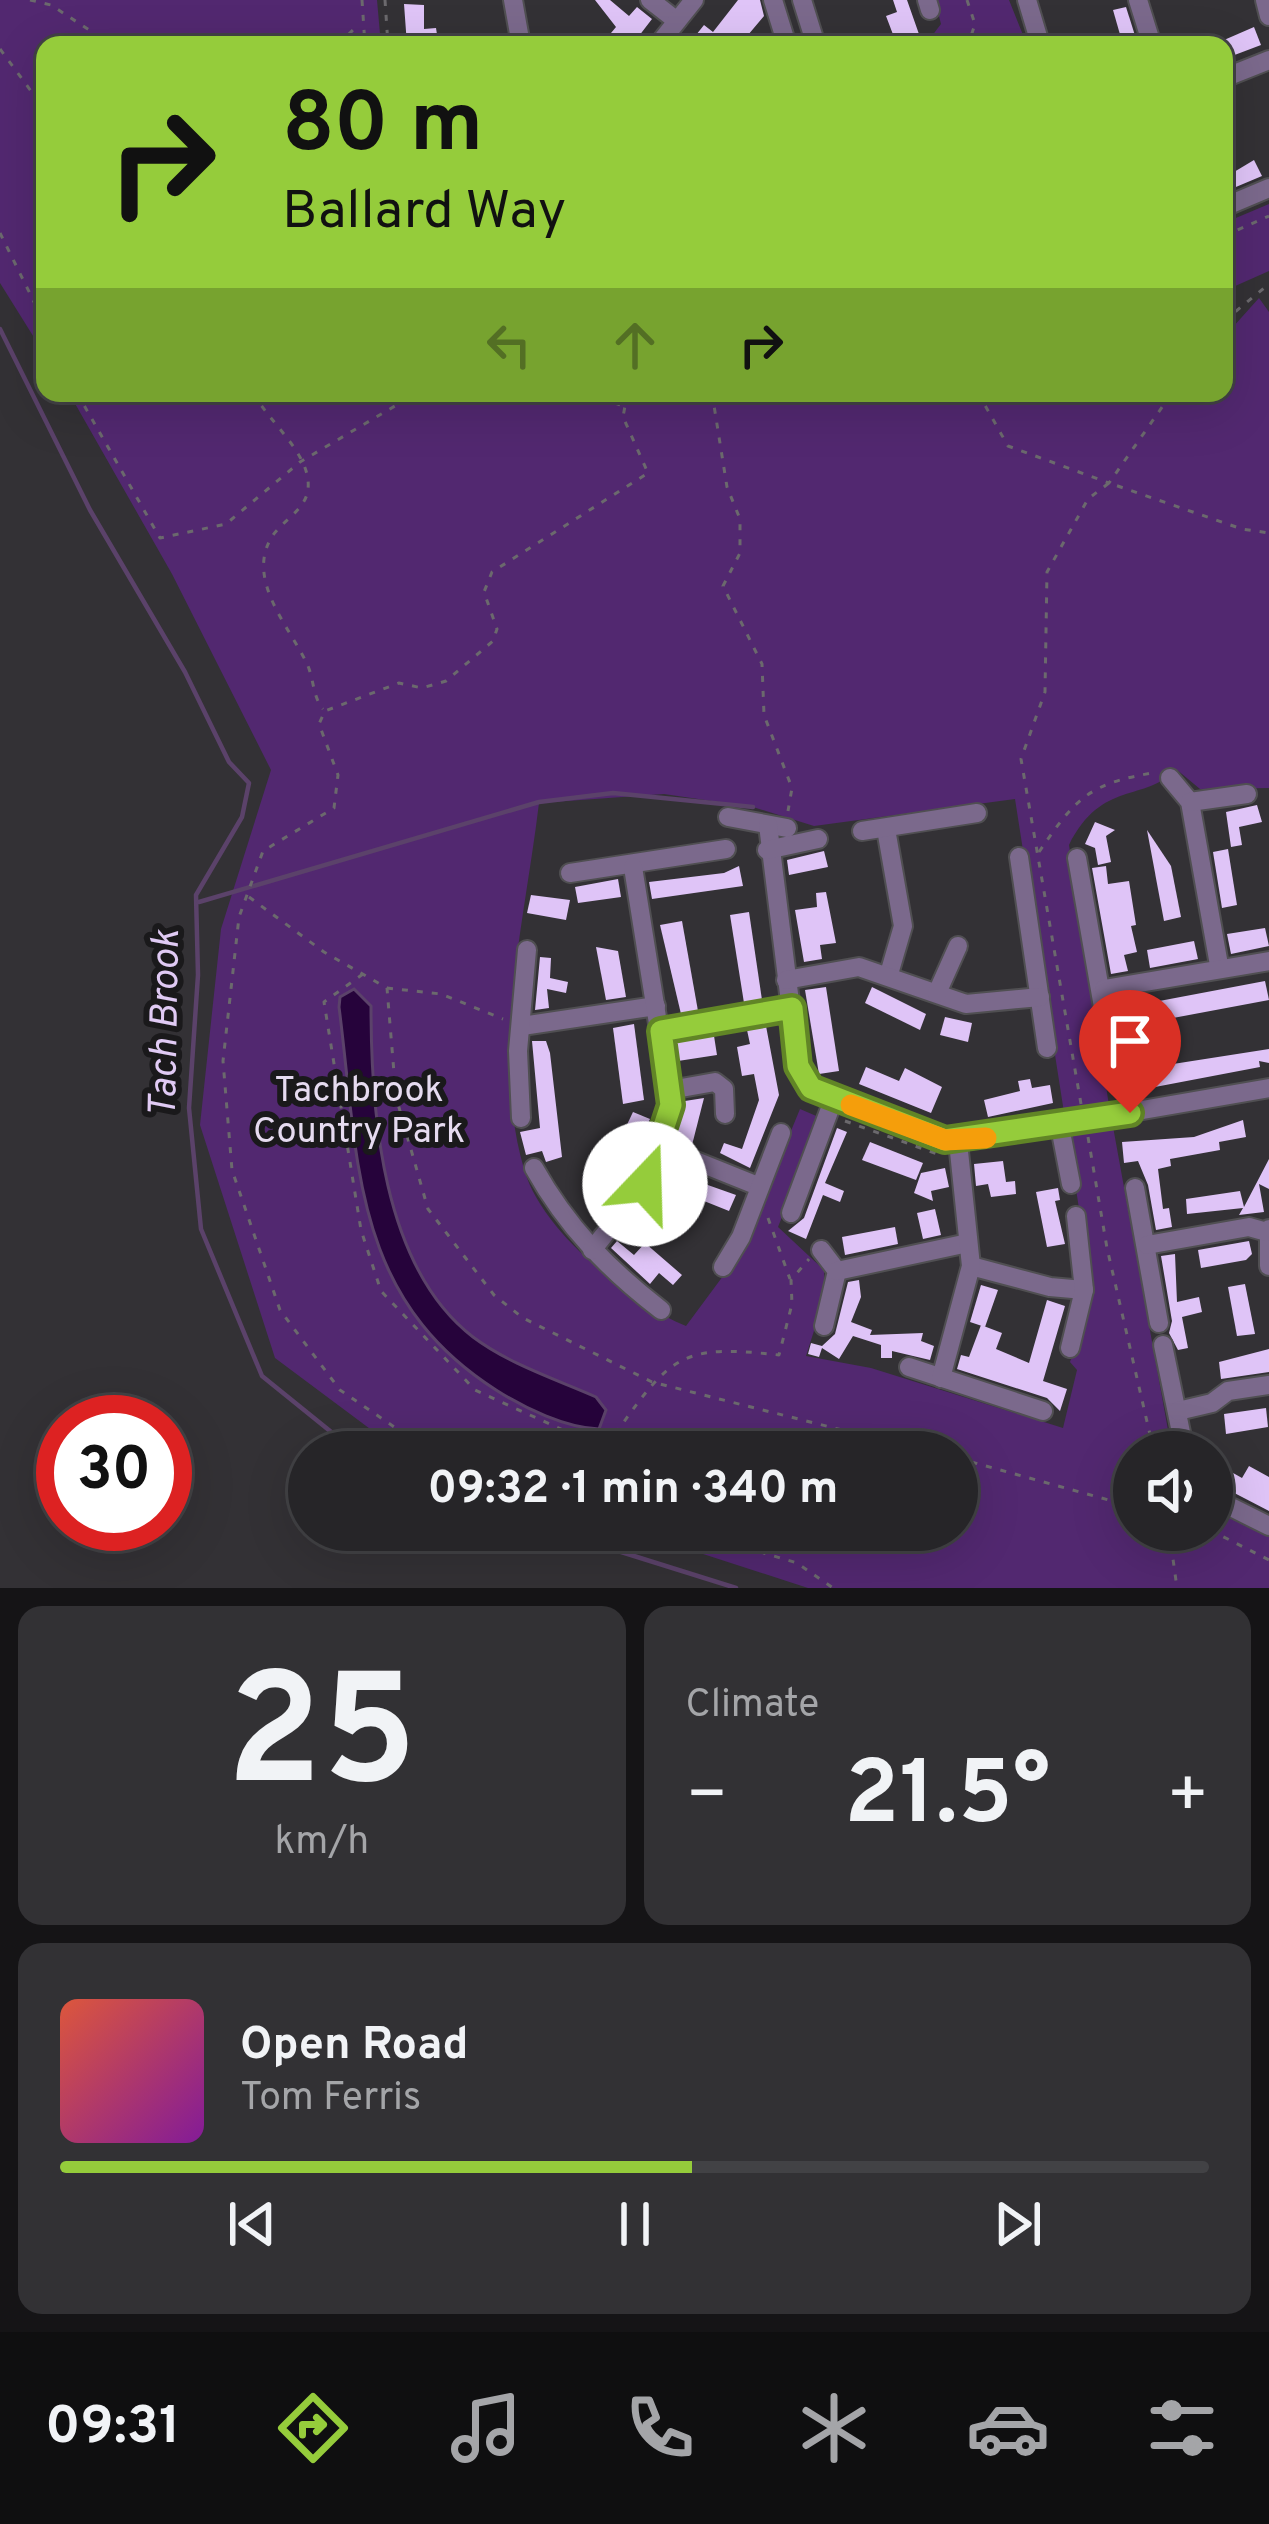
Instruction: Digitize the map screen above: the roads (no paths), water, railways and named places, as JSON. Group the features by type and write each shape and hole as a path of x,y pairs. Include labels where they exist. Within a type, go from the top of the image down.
{"street":[{"path":"513,0 519,36"},
{"path":"650,0 677,21"},
{"path":"665,36 694,0"},
{"path":"773,0 784,36"},
{"path":"802,0 813,36"},
{"path":"1027,0 1038,36"},
{"path":"1138,0 1149,36"},
{"path":"1265,0 1269,16"},
{"path":"1233,74 1269,60"},
{"path":"1233,202 1269,188"},
{"path":"1170,778 1190,802 1219,965"},
{"path":"1190,802 1247,794"},
{"path":"862,831 977,813"},
{"path":"728,817 773,822 767,850 800,1075 811,1088 958,1142 1269,1088"},
{"path":"886,829 903,926 889,974"},
{"path":"767,850 818,839"},
{"path":"570,873 659,863 726,849"},
{"path":"1028,857 1035,966 1047,1048"},
{"path":"1077,858 1104,989 1110,1047"},
{"path":"592,1250 639,1195 661,1147 670,1090 633,867"},
{"path":"938,993 958,946"},
{"path":"521,1118 518,1051 527,950"},
{"path":"1104,989 1219,965 1269,961"},
{"path":"786,980 859,967 980,1005 1040,997"},
{"path":"522,1026 656,1006"},
{"path":"661,1031 792,1008"},
{"path":"670,1090 715,1082 724,1089 725,1114"},
{"path":"790,1213 833,1098"},
{"path":"1060,1127 1071,1184"},
{"path":"723,1267 741,1238 782,1132"},
{"path":"941,1378 971,1266 958,1142"},
{"path":"661,1147 758,1186"},
{"path":"535,1168 570,1226 609,1270 661,1310"},
{"path":"1135,1187 1159,1323"},
{"path":"1070,1348 1084,1290 1076,1216"},
{"path":"1147,1245 1249,1227 1268,1231 1269,1266"},
{"path":"838,1271 968,1243"},
{"path":"820,1250 838,1271"},
{"path":"971,1266 1050,1287 1084,1290"},
{"path":"824,1326 838,1271"},
{"path":"1163,1345 1181,1431"},
{"path":"909,1367 1043,1412"},
{"path":"1178,1412 1213,1403 1228,1391 1269,1385"},
{"path":"1233,1508 1267,1525"}],"waterway":[{"name":"Tach Brook","path":"0,329 36,401"},
{"name":"Tach Brook","path":"36,402 90,510 185,672 229,762 249,783 242,817 196,895 198,975 189,1108 201,1229 262,1376 330,1431"},
{"path":"199,902 539,802 613,793 753,807"},
{"name":"Tach Brook","path":"618,1551 736,1588"}],"park label":[{"name":"Tachbrook Country Park","path":"359,1112"}]}
